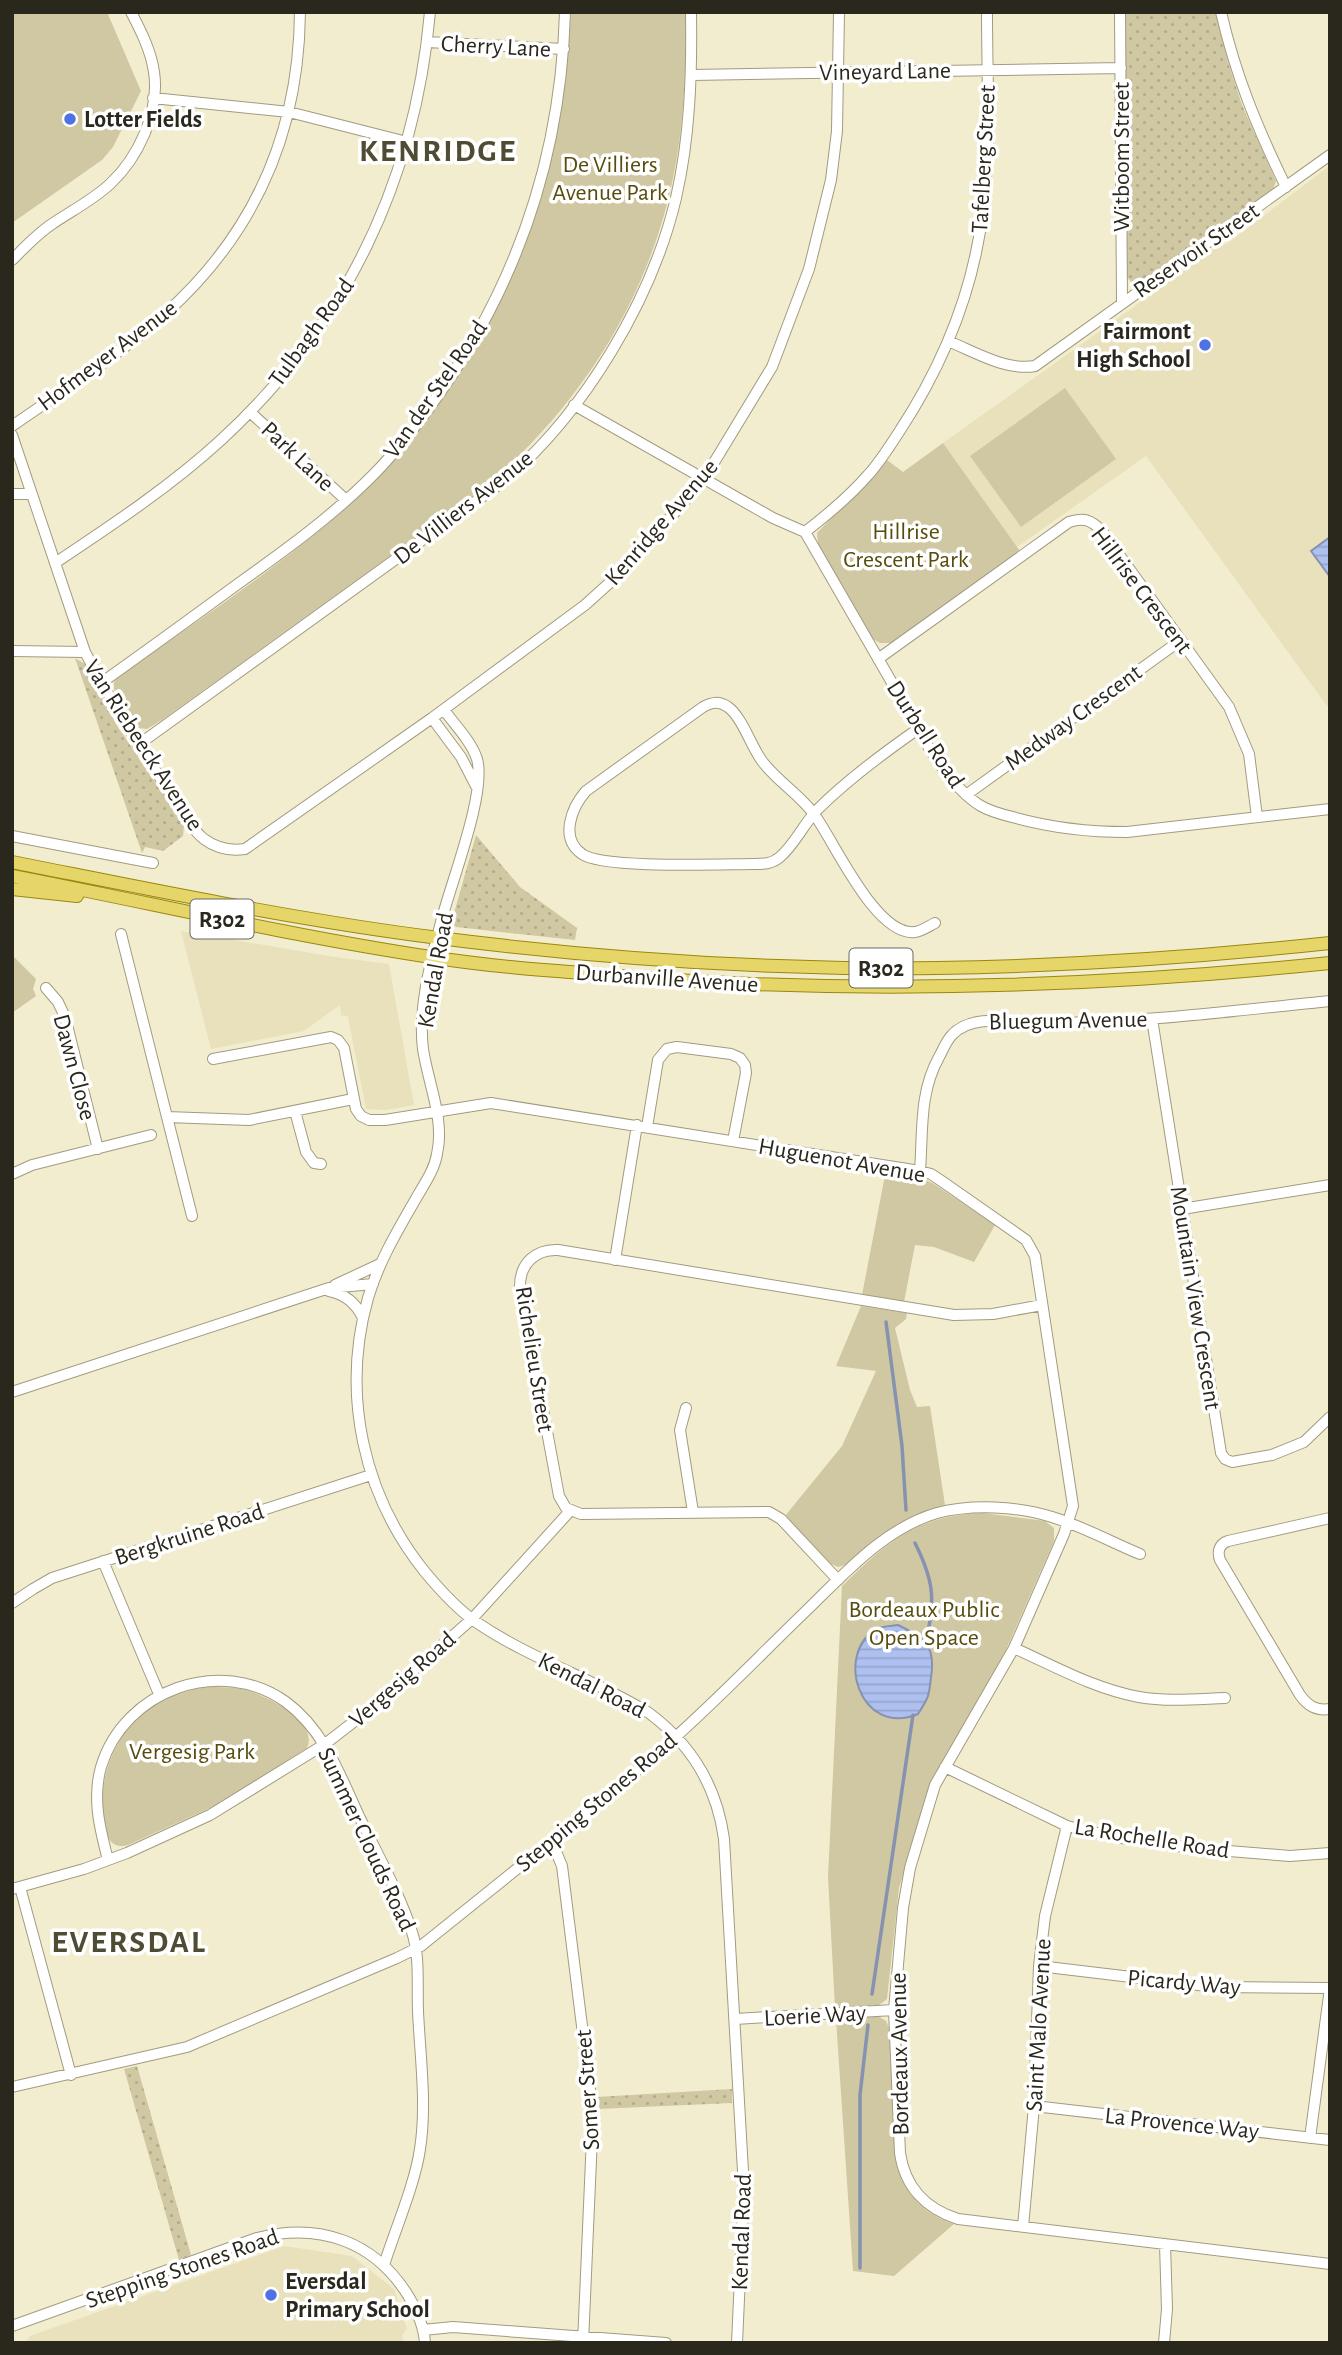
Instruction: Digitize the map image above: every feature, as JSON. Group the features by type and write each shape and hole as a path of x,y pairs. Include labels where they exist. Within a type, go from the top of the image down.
{"main road":[{"name":"Durbanville Avenue","path":"12,862 294,915 437,938 656,959 862,968 1035,966 1128,961 1330,943"},
{"name":"Durbanville Avenue","path":"12,876 265,929 432,957 643,978 865,988 1081,984 1330,963"},
{"path":"12,889 75,896 112,896"}],"street":[{"path":"12,260 47,228 96,195 121,173 144,134 155,82 152,62 131,12"},
{"name":"Hofmeyer Avenue","path":"12,426 139,336 192,289 235,236 254,206 277,154 289,112 297,64 300,12"},
{"name":"Tulbagh Road","path":"55,563 179,475 250,412 302,353 346,287 384,209 407,142 420,90 430,12"},
{"name":"Van der Stel Road","path":"102,683 279,555 346,500 402,443 434,401 461,361 506,278 541,183 557,106 564,49 565,12"},
{"name":"De Villiers Avenue","path":"138,746 504,481 541,446 574,405 626,325 669,225 683,163 692,75 691,12"},
{"name":"Kenridge Avenue","path":"220,847 239,850 253,845 444,710 606,587 644,549 704,479 772,366 810,269 831,180 837,131 839,12"},
{"name":"Tafelberg Street","path":"805,532 843,501 869,474 921,399 948,341 972,270 983,212 988,138 987,12"},
{"name":"Witboom Street","path":"1120,12 1122,302"},
{"path":"1221,12 1233,62 1248,106 1286,187"},
{"name":"Cherry Lane","path":"427,43 564,49"},
{"name":"Vineyard Lane","path":"692,75 1121,68"},
{"path":"153,98 289,112 407,142"},
{"name":"Reservoir Street","path":"948,341 1004,364 1020,368 1035,366 1330,155"},
{"path":"574,405 773,518 805,532"},
{"name":"Park Lane","path":"250,412 346,500"},
{"name":"Van Riebeeck Avenue","path":"12,435 85,652 138,746 197,832 220,847"},
{"path":"12,494 32,494"},
{"name":"Hillrise Crescent","path":"878,659 1069,522 1083,519 1094,523 1229,707 1251,765 1257,817"},
{"name":"Durbell Road","path":"805,532 918,729 948,774 966,794 991,811 1076,831 1127,831 1330,809"},
{"name":"Medway Crescent","path":"966,794 1181,640"},
{"path":"12,651 85,652"},
{"path":"918,729 854,775 814,814 779,858 766,864 642,864 594,859 581,854 570,837 569,830 575,807 586,792 703,707 715,702 726,705 733,712 771,772 814,814 856,883 876,909 902,930 920,930 935,922"},
{"name":"Kendal Road","path":"444,710 475,755 478,768 477,789 432,957 424,1007 422,1038 439,1136 436,1159 380,1264 363,1318 357,1358 356,1401 364,1450 384,1509 413,1558 439,1589 472,1619 513,1645 657,1719 691,1753 706,1776 723,1826 735,2019 744,2189 737,2343"},
{"path":"432,718 461,757 477,789"},
{"path":"12,836 153,863"},
{"path":"121,934 192,1216"},
{"name":"Dawn Close","path":"46,988 58,1002 65,1017 98,1149"},
{"name":"Bluegum Avenue","path":"920,1171 926,1088 946,1043 958,1029 971,1023 1069,1023 1152,1019 1330,1001"},
{"name":"Mountain View Crescent","path":"1152,1019 1223,1456 1228,1461 1235,1462 1293,1448 1310,1437 1330,1417"},
{"path":"167,1117 249,1120 353,1099 344,1048 335,1038 327,1037 213,1059"},
{"path":"614,1260 642,1126 658,1060 663,1052 677,1047 731,1054 743,1061 746,1073 733,1141"},
{"name":"Huguenot Avenue","path":"353,1099 359,1113 369,1120 407,1118 491,1103 931,1174 1026,1240 1035,1256 1073,1498 1068,1524"},
{"path":"295,1111 306,1152 314,1163 321,1164"},
{"name":"Dawn Close","path":"12,1174 32,1165 152,1135"},
{"path":"1182,1209 1330,1185"},
{"name":"Richelieu Street","path":"570,1511 559,1496 520,1279 527,1262 544,1251 558,1250 954,1315 993,1314 1042,1305"},
{"path":"12,1392 326,1289 380,1264"},
{"path":"326,1289 373,1284"},
{"path":"326,1289 347,1298 363,1318"},
{"path":"685,1408 680,1430 693,1512"},
{"name":"Bergkruine Road","path":"12,1603 42,1583 371,1475"},
{"name":"Stepping Stones Road","path":"12,2087 187,2047 416,1949 676,1736 838,1580 889,1536 912,1523 936,1514 988,1507 1052,1517 1140,1554"},
{"path":"570,1511 581,1514 760,1511 774,1514 838,1580"},
{"name":"Vergesig Road","path":"16,1888 108,1860 229,1805 325,1744 360,1717 472,1619 570,1511"},
{"path":"1330,1518 1228,1541 1218,1551 1220,1560 1305,1703 1315,1709 1330,1709"},
{"name":"Bordeaux Avenue","path":"1068,1524 1014,1648 945,1767 932,1796 908,1878 894,2010 900,2153 904,2171 912,2187 930,2206 958,2219 1330,2264"},
{"path":"103,1562 159,1694"},
{"path":"1014,1648 1121,1693 1156,1699 1225,1698"},
{"name":"Summer Clouds Road","path":"108,1860 96,1806 101,1768 118,1731 159,1694 206,1681 256,1686 286,1702 302,1716 325,1744 406,1917 416,1949 421,2137 418,2158 384,2265"},
{"name":"La Rochelle Road","path":"945,1767 1067,1826 1115,1837 1192,1848 1290,1856 1330,1853"},
{"name":"Saint Malo Avenue","path":"1023,2227 1034,2106 1039,1966 1045,1916 1067,1826"},
{"name":"Somer Street","path":"547,1843 557,1854 562,1866 592,2096 593,2135 583,2339"},
{"path":"16,1888 71,2075"},
{"name":"Picardy Way","path":"1039,1966 1215,1987 1330,1989"},
{"path":"1310,2137 1330,1989"},
{"name":"Loerie Way","path":"735,2019 894,2010"},
{"name":"La Provence Way","path":"1034,2106 1330,2140"},
{"name":"Stepping Stones Road","path":"12,2326 257,2238 275,2233 305,2232 340,2238 367,2252 384,2265 402,2286 414,2306 425,2343"},
{"path":"1164,2343 1167,2309 1166,2244"},
{"path":"423,2330 453,2327 583,2339 666,2343"}],"shaded area":[{"name":"Fairmont High School","path":"1328,167 1330,710 1146,456 1017,547 943,443 1219,246 1228,243"},
{"path":"181,931 389,964 414,1105 386,1110 366,1109 348,1017 341,1015 340,1005 304,1031 211,1049"},
{"name":"Eversdal Primary School","path":"284,2246 352,2256 394,2289 407,2329 402,2335 403,2343 26,2343 30,2336"}],"green space":[{"name":"Lotter Fields","path":"12,12 107,12 141,91 113,147 102,160 12,223"},
{"name":"De Villiers Avenue Park","path":"571,12 686,12 682,116 668,200 653,249 634,295 610,339 583,381 552,421 517,458 479,492 162,720 147,729 138,728 114,689 114,682 118,677 274,566 345,509 402,448 440,400 473,350 501,298 524,245 542,190 566,73"},
{"path":"1125,12 1216,12 1242,105 1276,181 1273,190 1138,285 1127,277"},
{"path":"1065,388 1116,459 1021,527 970,456"},
{"name":"Hillrise Crescent Park","path":"943,443 1020,551 892,643 880,643 873,639 818,544 817,533 887,460 903,472"},
{"path":"75,658 85,664 116,724 184,825 183,836 163,851 145,847 142,853"},
{"path":"476,835 520,887 577,928 575,940 456,927 453,924"},
{"path":"12,955 36,979 33,989 36,996 12,1013"},
{"path":"886,1170 934,1184 995,1225 974,1262 934,1247 915,1245 904,1302 862,1295"},
{"name":"Bordeaux Public Open Space","path":"861,1306 907,1313 906,1319 895,1328 910,1390 917,1407 930,1406 945,1505 903,1522 845,1565 838,1567 829,1563 785,1516 842,1446 876,1371 836,1366"},
{"name":"Bordeaux Public Open Space","path":"983,1513 1045,1521 1054,1528 1054,1541 1005,1652 931,1782 899,1888 887,1999 879,2005 835,2008 828,1877 842,1586 889,1544 921,1525 939,1519"},
{"name":"Vergesig Park","path":"208,1687 246,1690 278,1704 299,1719 305,1728 309,1738 307,1748 219,1804 128,1845 117,1845 110,1840 105,1829 102,1802 105,1775 118,1744 132,1724 148,1709 176,1695"},
{"path":"878,2016 886,2021 889,2028 895,2158 898,2170 915,2200 932,2214 954,2224 894,2276 853,2271 836,2019"},
{"path":"137,2066 191,2255 179,2260 124,2069"},
{"path":"732,2089 732,2103 598,2109 597,2097"}],"water":[{"path":"1330,537 1330,577 1311,551"},
{"path":"898,1625 922,1639 930,1650 932,1666 928,1696 918,1714 898,1718 881,1714 868,1704 859,1689 856,1672 857,1655 864,1640 879,1628"}],"waterway":[{"path":"886,1322 902,1446 906,1510"},
{"path":"915,1543 930,1582 932,1604 926,1645"},
{"path":"872,1994 913,1715"},
{"path":"860,2268 860,2095 868,2025"}],"place":[{"name":"Lotter Fields","path":"70,119"},
{"name":"Fairmont High School","path":"1205,345"},
{"name":"Eversdal Primary School","path":"271,2295"}],"district":[{"name":"KENRIDGE","path":"438,150"},
{"name":"EVERSDAL","path":"129,1941"}]}
